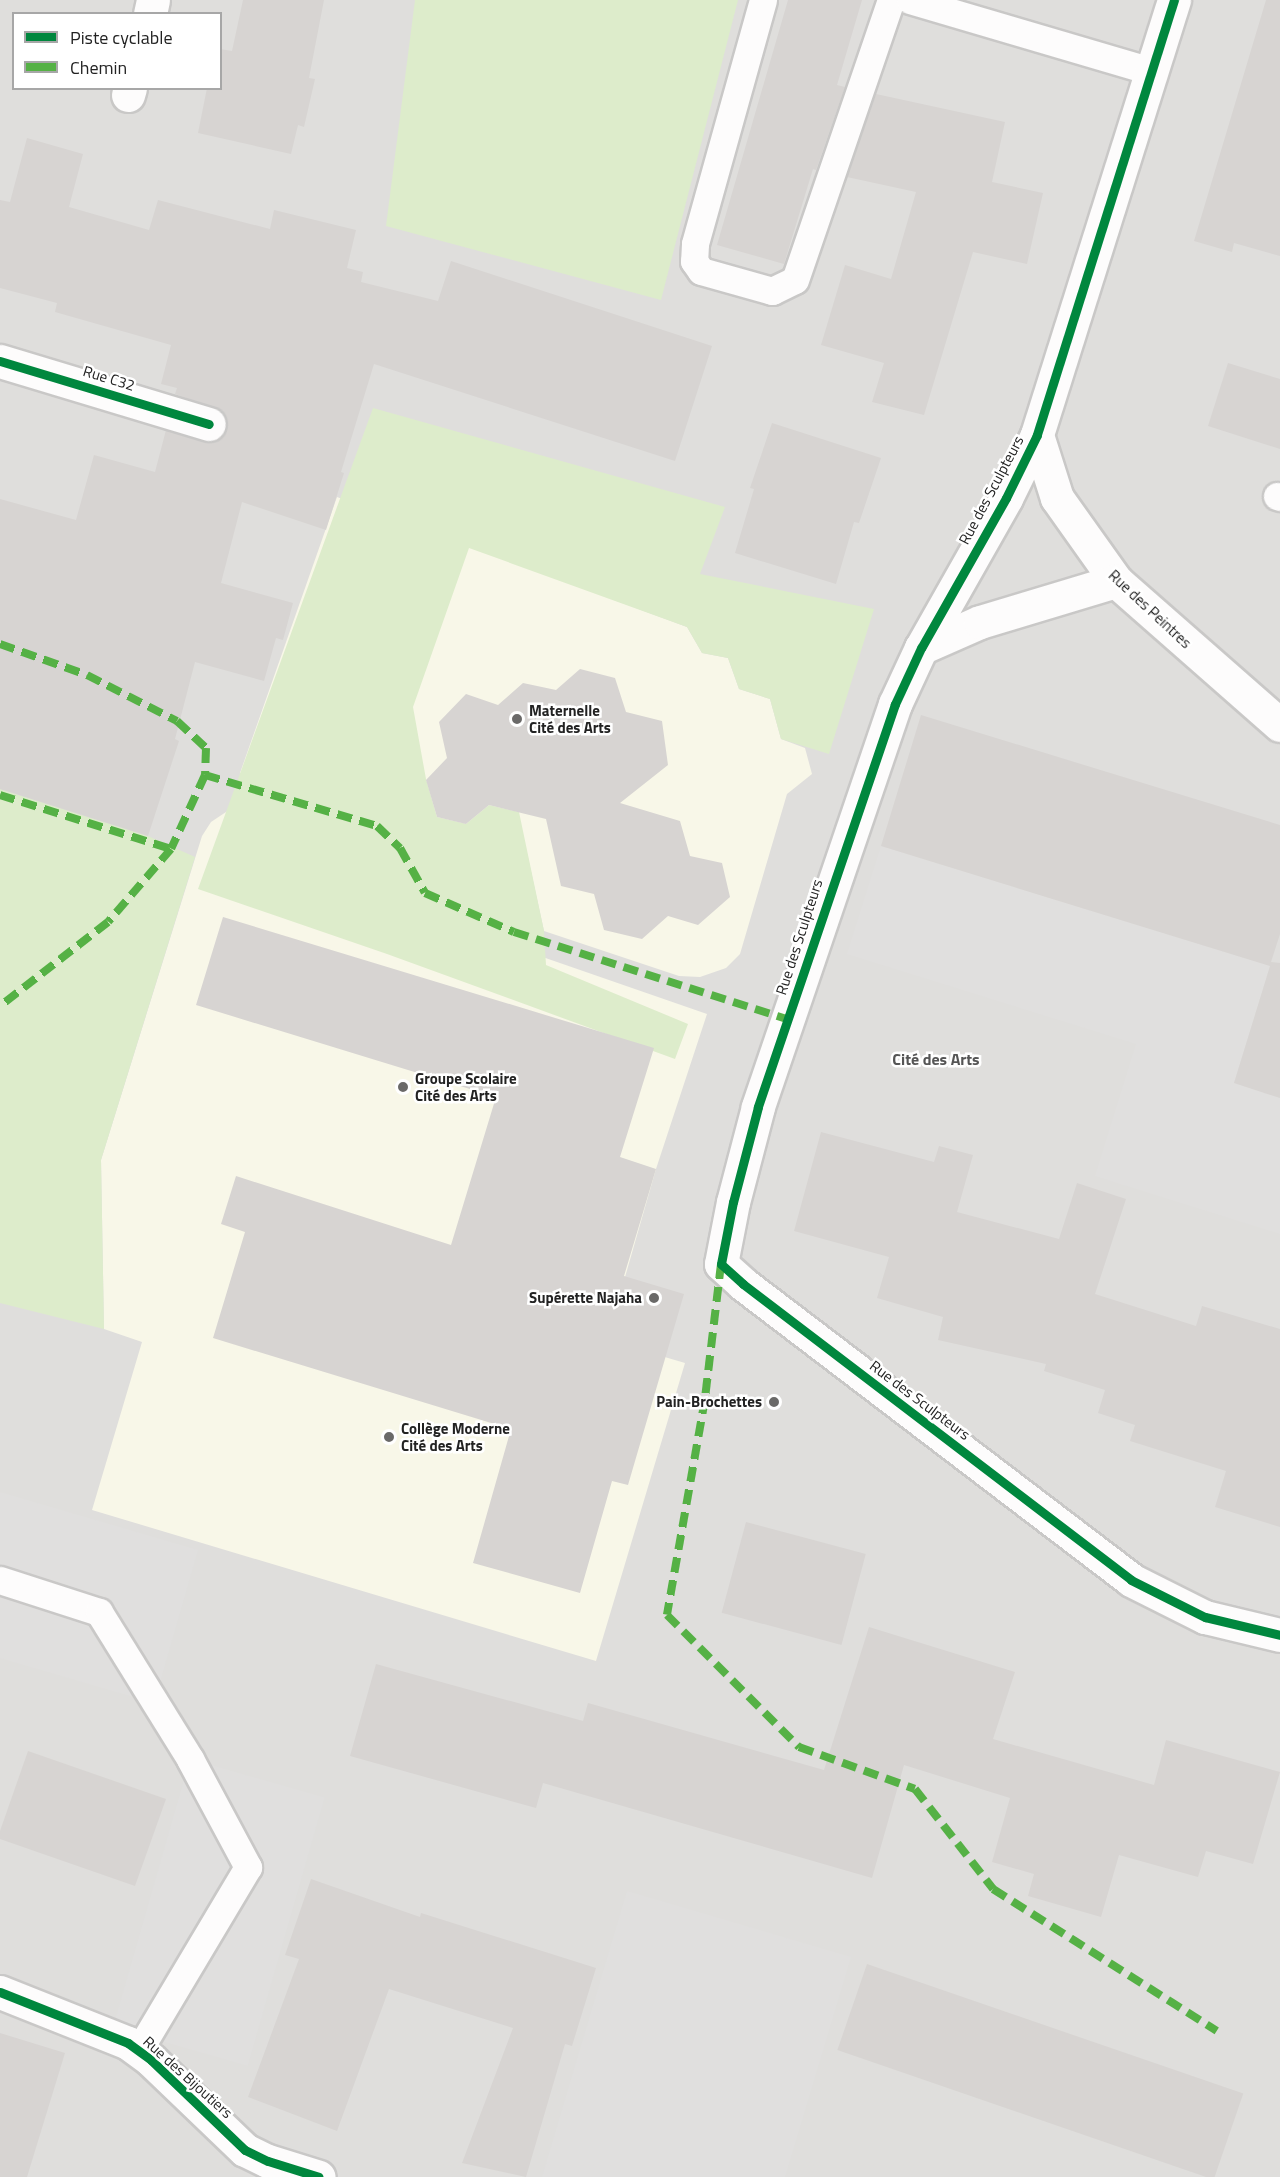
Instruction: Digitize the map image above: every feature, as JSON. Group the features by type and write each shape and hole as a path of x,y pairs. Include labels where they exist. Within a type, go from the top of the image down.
{"street":[{"name":"Rue des Sculpteurs","path":"1174,0 1037,435 1006,498 921,648 883,737 758,1107 733,1202 721,1264 743,1284 1131,1580 1205,1617 1280,1635"},
{"name":"Rue C32","path":"0,361 209,424"},
{"name":"Rue des Peintres","path":"1037,435 1057,498 1116,581 1280,725"},
{"path":"921,648 980,622 1116,581"},
{"name":"Rue des Bijoutiers","path":"0,1992 117,2037 139,2050 244,2150 268,2161 319,2177"}],"lane":[{"path":"763,0 695,244 694,261 701,271 772,291 795,280 891,0"},
{"path":"910,0 1151,71"},
{"path":"0,1580 99,1612 190,1759 248,1867 139,2050"}],"shaded area":[{"path":"0,0 1280,0 1280,2177 0,2177"},
{"name":"Maternelle Cité des Arts","path":"337,497 687,627 702,653 728,658 739,689 770,699 781,739 805,748 812,774 787,794 740,954 726,968 700,977 679,976 544,931 518,812 466,824 240,773"},
{"path":"235,806 430,918 707,1014 656,1169 607,1340 685,1363 596,1661 92,1510 142,1342 104,1329 101,1160 202,836 211,822"},
{"path":"881,846 1270,966 1234,1083 1280,1098 1280,1234 1095,1176 1136,1044 847,954"},
{"path":"0,1492 198,1550 154,1703 0,1658"},
{"path":"190,1759 325,1798 248,2066 113,2027"},
{"path":"627,1891 851,1957 785,2177 542,2177"}],"green space":[{"path":"415,0 738,0 661,300 386,226"},
{"path":"373,408 725,507 700,574 874,609 829,754 781,739 770,699 739,689 728,658 702,653 687,627 469,548 413,707 426,779 437,817 466,824 489,805 519,812 544,931 546,965 688,1024 675,1059 387,954 198,889"},
{"path":"0,789 148,836 195,857 101,1160 104,1329 0,1303"}],"building":[{"path":"243,0 324,0 309,78 315,79 304,127 298,125 291,154 198,133 207,90 222,90 222,49 232,51"},
{"path":"788,0 862,0 837,85 845,87 816,170 813,169 784,264 717,245"},
{"path":"1266,0 1280,0 1280,256 1234,243 1232,252 1194,241"},
{"path":"876,94 1005,122 992,182 1043,193 1027,264 973,252 924,415 872,402 884,363 821,345 845,265 891,279 916,192 847,177"},
{"path":"27,138 83,154 69,207 149,230 158,200 270,229 274,210 356,230 347,268 363,272 361,282 438,301 451,261 712,346 675,461 374,364 326,530 242,502 221,583 293,603 283,640 276,638 264,681 195,662 175,739 179,741 148,836 0,789 0,499 76,520 94,455 155,472 166,430 213,442 221,438 227,429 227,419 222,411 175,394 177,388 161,384 171,345 55,312 57,303 0,288 0,200 10,202"},
{"path":"1228,363 1280,379 1280,449 1208,426"},
{"path":"772,423 881,458 859,523 854,522 836,584 735,553 754,489 750,488"},
{"path":"580,669 615,678 626,712 662,721 668,765 620,803 680,821 690,856 722,863 730,897 698,925 668,916 642,939 604,930 594,894 561,886 546,819 489,805 466,824 437,817 426,780 447,758 439,722 466,694 498,705 523,683 556,690"},
{"path":"921,715 1280,825 1280,934 1271,962 1280,963 1280,1098 1234,1083 1270,966 881,846"},
{"path":"223,917 654,1048 620,1157 656,1169 624,1276 684,1294 628,1485 612,1481 580,1593 473,1563 511,1429 213,1338 245,1232 221,1224 236,1176 451,1245 496,1097 196,1005"},
{"path":"821,1132 934,1162 939,1146 973,1155 957,1212 1059,1239 1077,1183 1126,1199 1095,1294 1196,1326 1202,1306 1280,1329 1280,1527 1215,1507 1226,1471 1130,1441 1135,1425 1098,1413 1105,1390 1044,1371 1046,1364 938,1340 943,1317 877,1298 889,1257 794,1231"},
{"path":"746,1522 866,1554 841,1645 722,1613"},
{"path":"869,1627 1015,1672 993,1739 1154,1785 1166,1740 1280,1772 1253,1864 1206,1851 1198,1877 1119,1855 1101,1917 1028,1896 1034,1874 992,1862 1010,1798 904,1765 872,1878 543,1783 536,1808 350,1756 376,1664 583,1721 588,1703 824,1770"},
{"path":"28,1751 166,1799 135,1886 0,1839 0,1831"},
{"path":"311,1879 420,1917 421,1913 596,1968 572,2046 565,2044 526,2177 462,2163 513,2028 389,1989 337,2131 248,2097 299,1959 285,1955"},
{"path":"867,1964 1243,2094 1215,2177 1206,2177 837,2050"},
{"path":"0,2033 65,2053 27,2177 0,2177"}],"marked path":[{"path":"0,644 87,675 177,721 206,748 205,775 171,849 108,922 0,1006"},
{"path":"205,775 377,826 400,848 425,893 514,932 787,1019"},
{"path":"0,795 171,849"},
{"path":"721,1264 705,1399 667,1615 799,1747 915,1789 993,1889 1217,2031"}],"cycle path":[{"path":"1174,0 1037,435 1006,498 921,648 895,704 758,1107 733,1202 721,1264 743,1284 1131,1580 1205,1617 1280,1635"},
{"path":"0,361 209,424"},
{"path":"0,1992 128,2043 151,2060 245,2150 268,2161 319,2177"}],"place":[{"name":"Maternelle Cité des Arts","path":"517,719"},
{"name":"Groupe Scolaire Cité des Arts","path":"403,1087"},
{"name":"Supérette Najaha","path":"654,1298"},
{"name":"Pain-Brochettes","path":"774,1402"},
{"name":"Collège Moderne Cité des Arts","path":"389,1437"}],"district":[{"name":"Cité des Arts","path":"936,1059"}]}
